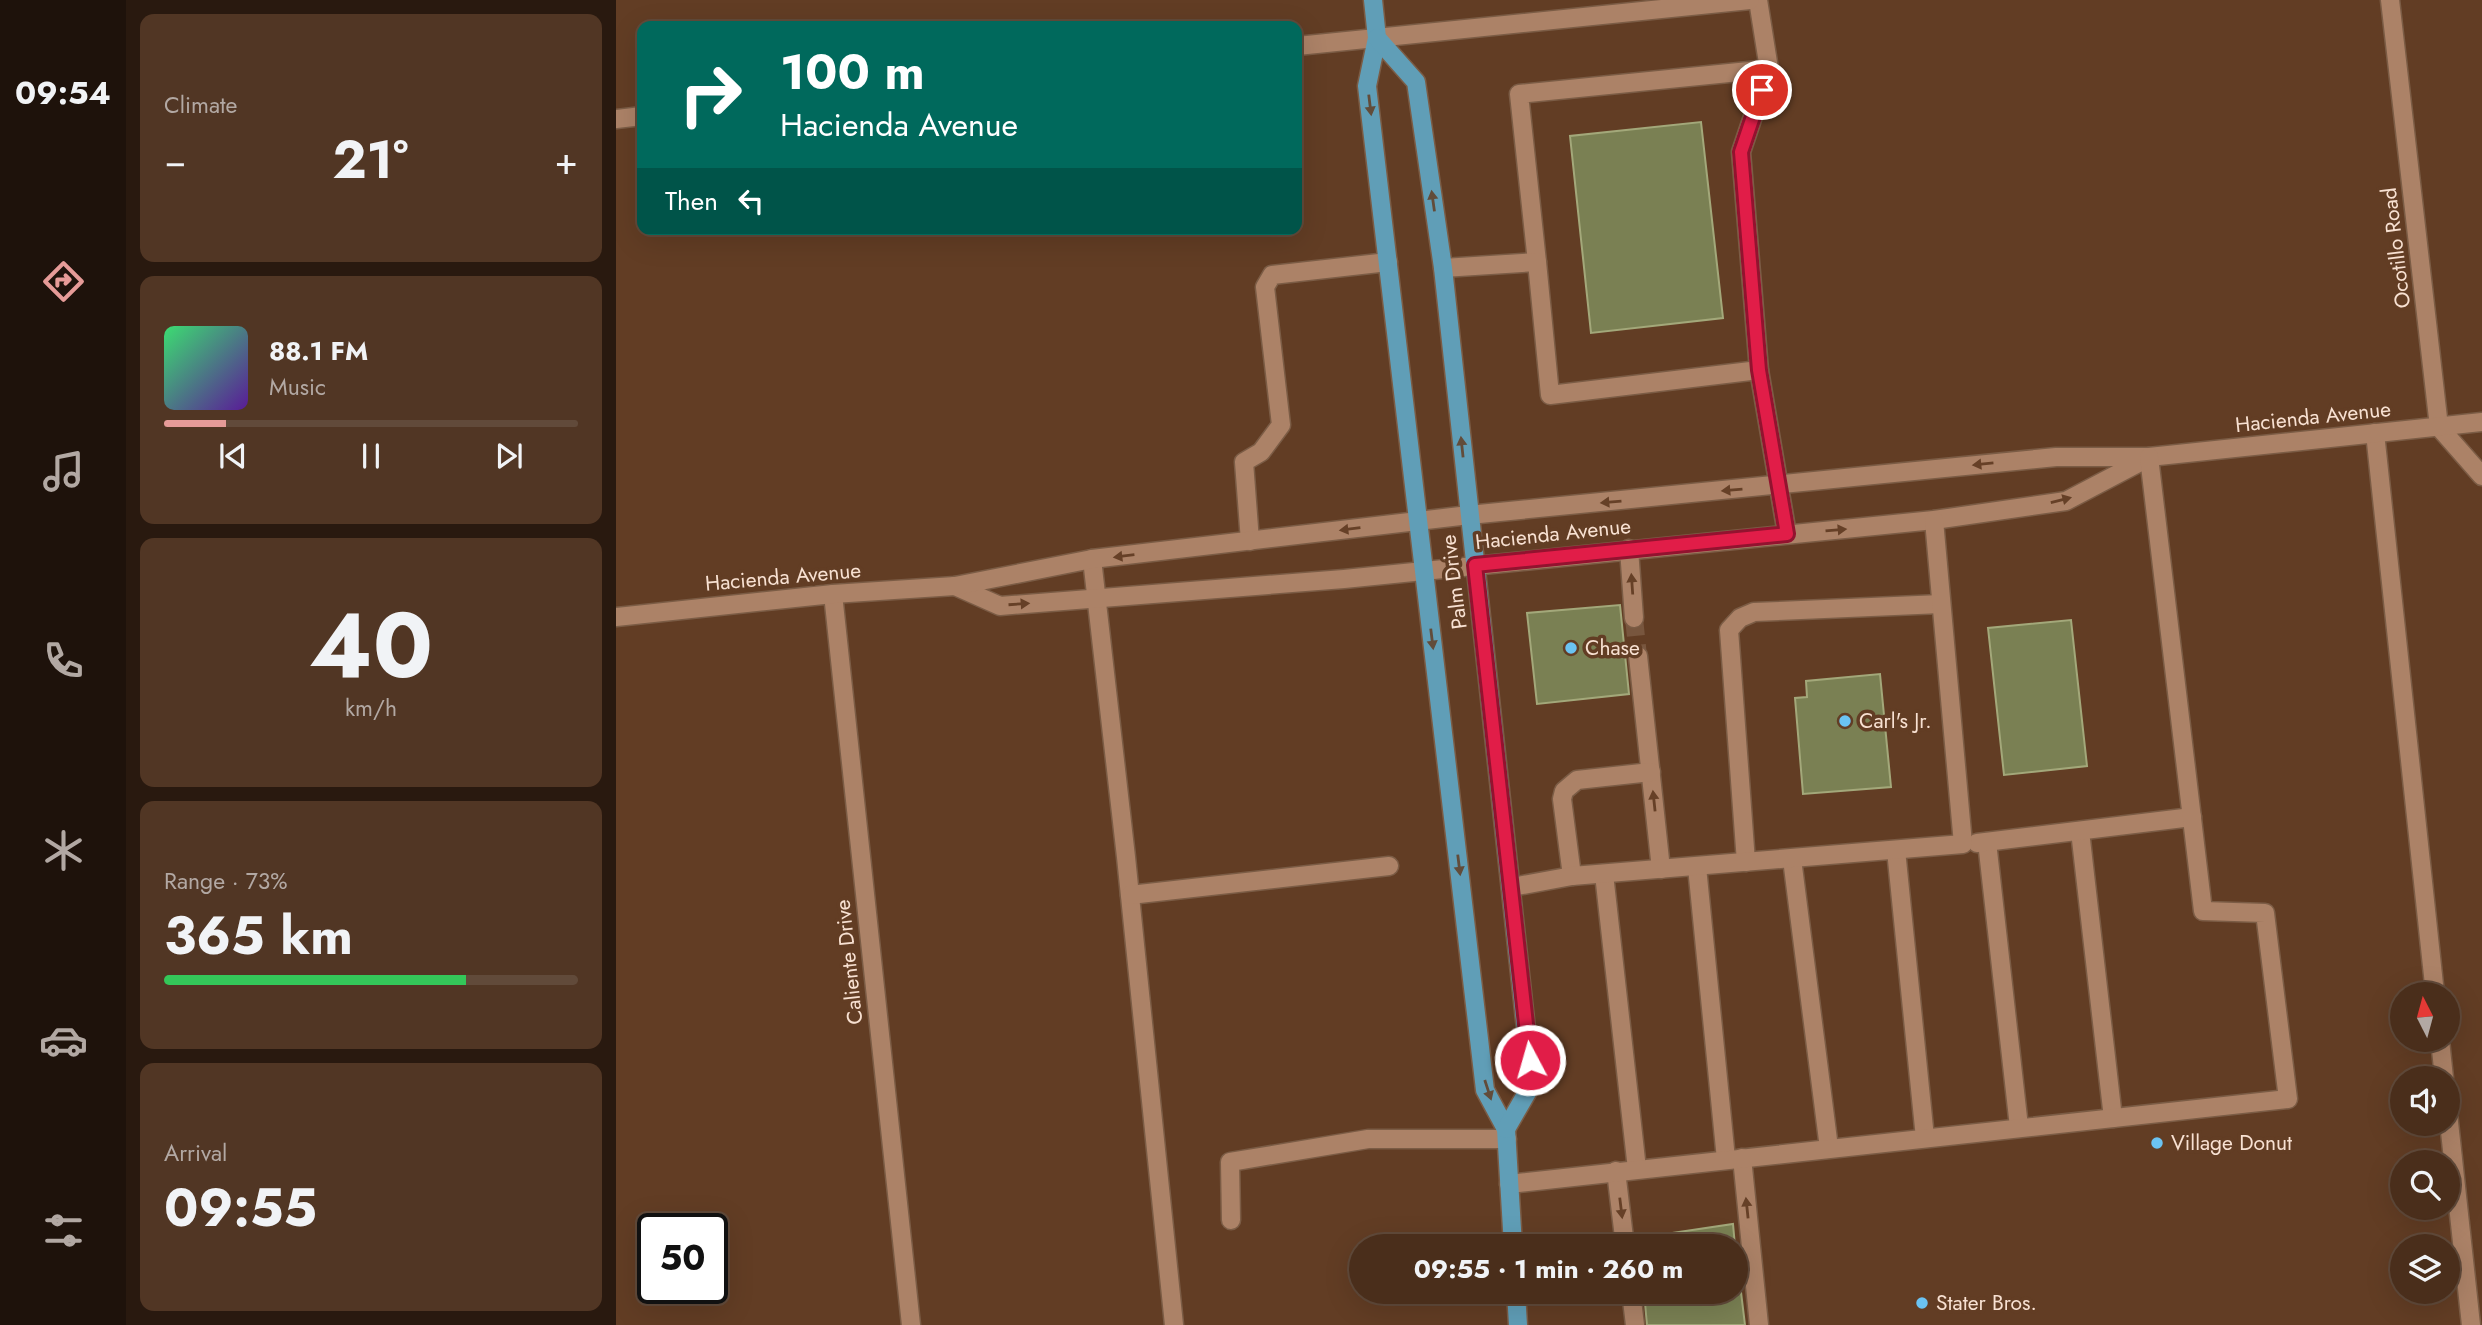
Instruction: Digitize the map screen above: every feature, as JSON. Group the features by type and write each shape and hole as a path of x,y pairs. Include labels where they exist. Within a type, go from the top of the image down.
{"main road":[{"name":"Palm Drive","path":"1373,0 1377,38 1367,86 1485,1090 1507,1134 1512,1234"},
{"name":"Palm Drive","path":"1377,38 1416,82 1443,268 1532,1084 1507,1134"},
{"path":"1517,1304 1518,1325"}],"street":[{"path":"1302,46 1663,4 1750,0"},
{"path":"1758,0 1769,69 1741,152 1759,370 1787,534"},
{"name":"Ocotillo Road","path":"2390,0 2439,427"},
{"path":"1759,370 1550,395 1519,94 1769,69"},
{"path":"616,119 637,117"},
{"path":"1250,541 1244,462 1261,452 1281,425 1265,287 1272,275 1388,262"},
{"path":"1443,268 1537,262"},
{"name":"Hacienda Avenue","path":"616,617 833,594 955,586 1092,559 1469,515 2056,457 2149,457 2482,422"},
{"path":"2439,427 2482,476"},
{"path":"2375,433 2434,982"},
{"path":"1509,1184 2288,1099 2265,913 2203,911 2149,457"},
{"name":"Hacienda Avenue","path":"955,586 1000,606 1424,571 1934,520 2066,501 2149,457"},
{"path":"1934,520 1963,844"},
{"path":"1629,549 1634,618"},
{"path":"1092,559 1174,1325"},
{"name":"Caliente Drive","path":"833,594 911,1325"},
{"path":"1746,862 1729,630 1740,618 1754,612 1941,604"},
{"path":"1638,656 1661,869"},
{"path":"1572,876 1562,799 1564,791 1577,780 1651,772"},
{"path":"1512,887 1572,876 1987,842 2192,817"},
{"path":"2080,831 2113,1118"},
{"path":"1987,842 2019,1127"},
{"path":"1896,850 1924,1138"},
{"path":"1792,859 1829,1148"},
{"path":"1130,895 1389,866"},
{"path":"1696,866 1734,1159 1759,1325"},
{"path":"1604,874 1637,1169"},
{"path":"1231,1220 1230,1162 1368,1139 1507,1134"},
{"path":"2450,1136 2471,1325"},
{"path":"1616,1171 1624,1234"},
{"path":"1632,1304 1635,1325"}],"building":[{"path":"1701,122 1723,318 1591,333 1570,136"},
{"path":"1620,605 1629,694 1537,704 1527,613"},
{"path":"2071,620 2087,766 2004,775 1988,628"},
{"path":"1880,674 1891,787 1803,794 1795,698 1807,697 1806,681"},
{"path":"1733,1224 1734,1234 1665,1234"},
{"path":"1645,1304 1742,1304 1745,1325 1647,1325"}],"tunnel":[{"path":"1634,618 1638,656"}],"place":[{"name":"Chase","path":"1571,648"},
{"name":"Carl's Jr.","path":"1845,721"},
{"name":"Village Donut","path":"2157,1143"},
{"name":"Stater Bros.","path":"1922,1303"}],"route":[{"path":"1530,1060 1475,565 1787,534 1759,370 1741,152 1762,90"}]}
